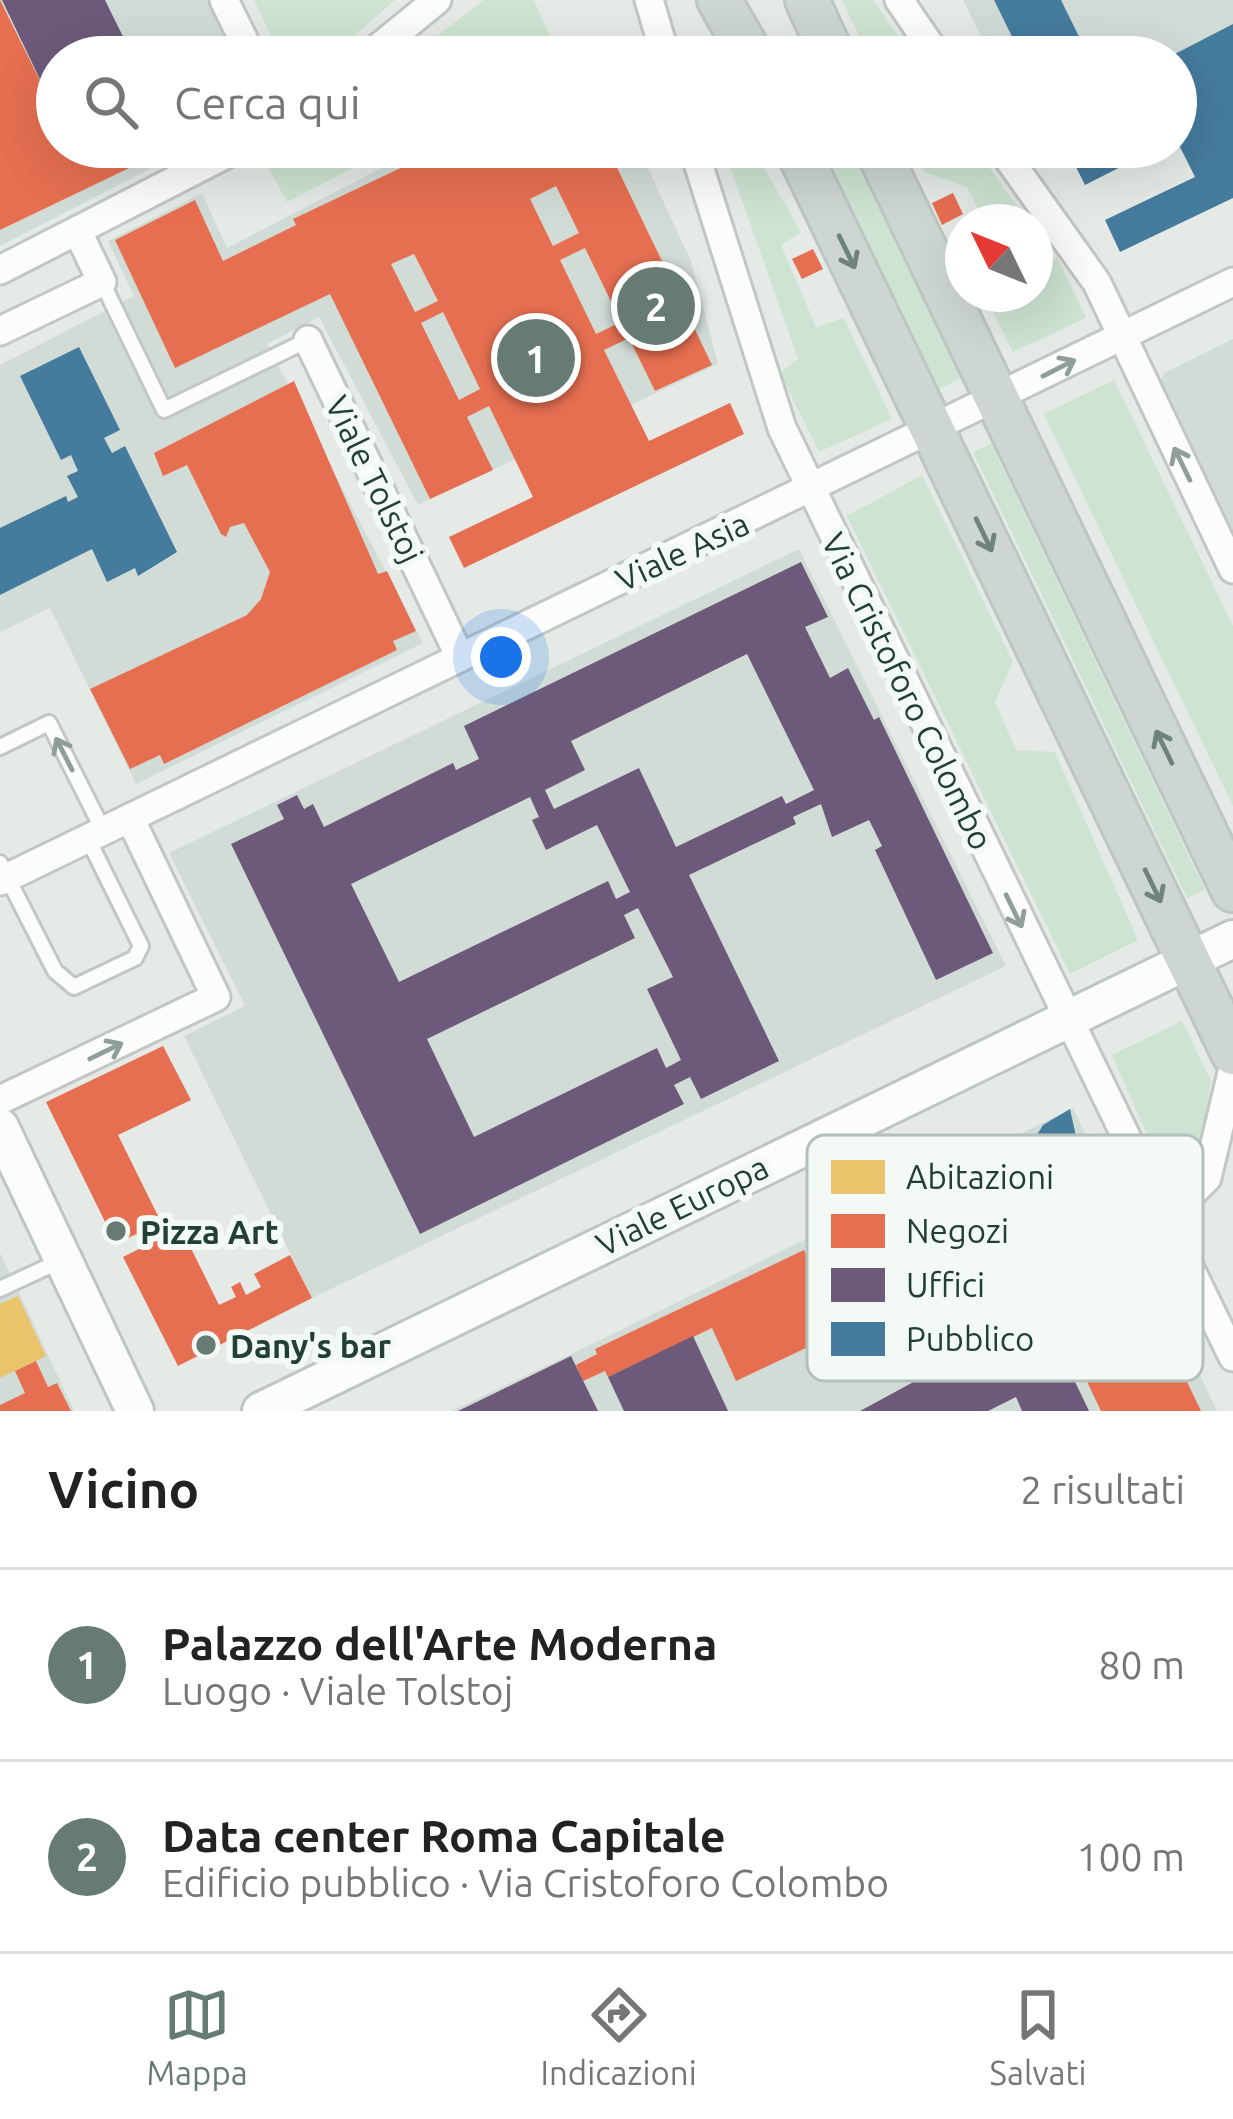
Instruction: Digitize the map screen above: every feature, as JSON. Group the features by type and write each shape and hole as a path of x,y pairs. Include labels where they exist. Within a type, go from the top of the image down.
{"main road":[{"path":"719,0 740,36"},
{"path":"808,0 824,36"},
{"path":"806,168 1233,1053"},
{"path":"886,168 1233,890"}],"street":[{"path":"224,0 242,36"},
{"path":"393,36 437,0"},
{"path":"649,0 660,36"},
{"path":"899,0 924,36"},
{"path":"0,270 200,168"},
{"name":"Via Cristoforo Colombo","path":"700,168 771,398 811,490 1126,1135"},
{"path":"1015,168 1088,268 1233,569"},
{"path":"0,331 102,282 78,232"},
{"name":"Viale Asia","path":"2,874 96,835 1233,282"},
{"name":"Viale Tolstoj","path":"308,340 460,657"},
{"path":"0,1100 216,997 130,818"},
{"name":"Viale Europa","path":"828,1135 1233,939"},
{"path":"1203,1182 1233,1068"},
{"path":"0,1126 135,1411"},
{"name":"Viale Europa","path":"261,1411 807,1145"},
{"name":"Via Cristoforo Colombo","path":"1203,1292 1233,1357"}],"lane":[{"name":"Viale Tolstoj","path":"102,282 164,410 308,340"},
{"path":"0,747 49,724 141,946 135,958 74,987 55,971 2,874"},
{"path":"0,1289 62,1260"}],"shaded area":[{"path":"0,0 208,0 226,36 36,36 36,168 151,168 0,246"},
{"path":"963,0 1233,0 1233,115 1197,133 1197,36 981,36"},
{"path":"381,168 648,168 691,261 718,364 418,505 319,317 267,344 423,643 136,784 50,608 0,632 0,365 134,296 108,241 202,193 227,248"},
{"path":"1233,339 1233,540 1158,388 1164,373"},
{"path":"799,549 1006,966 312,1298 184,1036 245,1006 169,853"},
{"path":"1073,1108 1086,1135 1018,1135"},
{"path":"807,1239 807,1381 1203,1381 1217,1411 451,1411"},
{"path":"0,1253 16,1286 74,1411 0,1411"}],"green space":[{"path":"254,0 395,0 354,36 271,36"},
{"path":"484,0 534,0 550,36 437,36"},
{"path":"842,0 873,0 898,36 859,36"},
{"path":"269,168 353,168 287,202"},
{"path":"730,168 764,168 801,232 781,245 816,327 844,318 892,419 819,452 780,373 798,359"},
{"path":"833,168 859,168 961,378 939,389"},
{"path":"922,168 990,168 1015,204 976,204 967,187"},
{"path":"1057,257 1086,318 1013,352 993,312 1053,312 1053,260"},
{"path":"1114,380 1233,626 1233,806 1044,414"},
{"path":"991,443 1205,890 1187,898 973,452"},
{"path":"922,475 1013,662 995,702 1016,750 1055,752 1138,940 1070,974 847,516"},
{"path":"1182,1021 1211,1081 1203,1135 1147,1135 1112,1055"}],"building: Abitazioni":[{"path":"18,1296 46,1356 0,1378 0,1304"}],"building: Negozi":[{"path":"0,0 36,73 36,168 129,168 0,230"},
{"path":"401,168 617,168 712,365 655,391 629,338 604,350 649,441 730,403 744,434 464,568 449,537 533,497 489,406 467,417 493,470 430,499 330,294 175,368 115,240 195,200 223,261 296,225 293,219","holes":["556,186 579,233 553,246 530,199","585,248 621,322 596,334 560,260","414,254 438,301 415,312 391,264","443,312 480,389 459,400 421,323"]},
{"path":"953,193 958,204 945,204 942,225 932,203"},
{"path":"813,249 823,269 802,279 792,259"},
{"path":"294,381 378,574 387,571 416,631 393,641 397,650 164,764 160,755 130,769 90,689 247,615 261,599 270,572 244,523 230,527 226,537 221,534 187,465 163,476 154,453"},
{"path":"163,1046 191,1100 118,1135 161,1222 116,1244 46,1102"},
{"path":"181,1228 219,1305 236,1297 231,1287 240,1282 246,1295 261,1287 254,1274 290,1255 312,1298 178,1366 123,1257"},
{"path":"804,1250 807,1348 736,1381 712,1328 608,1377 605,1371 583,1381 576,1365 597,1354 595,1349"},
{"path":"36,1361 48,1387 57,1383 71,1411 0,1411 0,1405 25,1393 15,1371"},
{"path":"1087,1381 1187,1381 1201,1411 1101,1411"}],"building: Uffici":[{"path":"2,0 105,0 123,36 36,36 36,71"},
{"path":"801,562 828,617 805,627 830,678 848,668 874,720 879,717 993,953 936,980 875,850 882,846 869,820 832,837 821,804 793,817 796,824 689,875 779,1061 701,1099 690,1077 674,1085 684,1104 420,1234 231,844 284,819 277,805 297,795 304,809 313,804 324,827 453,763 456,770 479,759 464,726","holes":["747,654 814,790 786,804 782,796 676,847 639,768 554,809 545,790 585,770 571,741","530,797 539,817 532,820 546,850 597,825 630,892 616,899 608,881 399,982 351,884","638,908 673,977 647,989 681,1060 666,1068 657,1048 474,1137 427,1039 635,938 624,915"]},
{"path":"693,1336 728,1411 624,1411 608,1377"},
{"path":"571,1356 598,1411 458,1411"},
{"path":"915,1381 1075,1381 1089,1411 1022,1411 1016,1397 988,1411 860,1411"}],"building: Pubblico":[{"path":"994,0 1061,0 1079,36 1012,36"},
{"path":"1233,24 1233,198 1120,252 1105,220 1195,177 1190,168 1197,168 1197,43"},
{"path":"1076,168 1119,168 1085,185"},
{"path":"79,347 120,430 104,438 112,453 125,446 177,552 138,576 135,568 107,582 92,549 0,595 0,528 66,496 68,502 78,497 67,476 78,471 71,455 61,460 20,376"},
{"path":"1070,1109 1076,1135 1037,1135 1043,1125"}],"place":[{"name":"Data center Roma Capitale","path":"656,306"},
{"name":"Palazzo dell'Arte Moderna","path":"536,358"},
{"name":"Pizza Art","path":"116,1231"},
{"name":"Dany's bar","path":"206,1345"}]}
